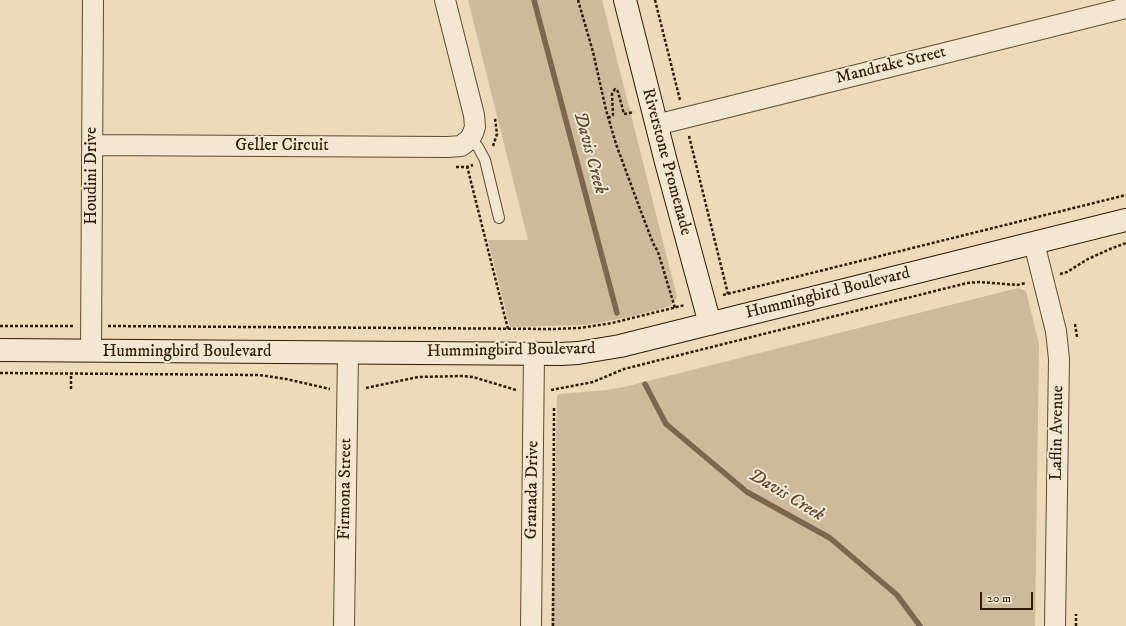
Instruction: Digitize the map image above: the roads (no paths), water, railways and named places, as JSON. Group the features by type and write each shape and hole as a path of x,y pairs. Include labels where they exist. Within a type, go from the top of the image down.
{"street":[{"name":"Houdini Drive","path":"90,351 100,326 92,145 93,0"},
{"path":"445,0 474,115 475,128 466,142"},
{"name":"Riverstone Promenade","path":"625,0 656,125 710,324"},
{"name":"Mandrake Street","path":"656,125 1126,8"},
{"name":"Geller Circuit","path":"92,145 440,147 466,142"},
{"name":"Hummingbird Boulevard","path":"0,350 561,354 599,350 710,324 1126,220"},
{"name":"Laflin Avenue","path":"1034,243 1056,331 1059,360 1055,626"},
{"name":"Firmona Street","path":"344,626 348,353"},
{"name":"Granada Drive","path":"531,626 534,354"}],"lane":[{"path":"466,142 478,147 485,160 499,218"}],"waterway":[{"name":"Davis Creek","path":"534,0 617,313"},
{"name":"Davis Creek","path":"645,384 666,424 747,492 830,538 897,595 920,626"}]}
